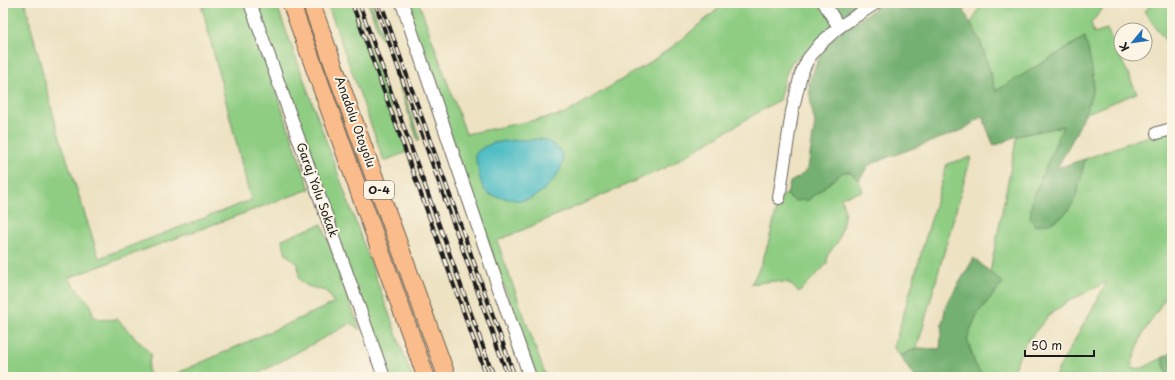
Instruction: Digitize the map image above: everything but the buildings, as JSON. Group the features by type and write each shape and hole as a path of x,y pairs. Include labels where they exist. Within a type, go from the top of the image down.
{"highway":[{"name":"Anadolu Otoyolu","path":"291,3 426,377"},
{"name":"Anadolu Otoyolu","path":"311,3 447,377"}],"street":[{"name":"Garaj Yolu Sokak","path":"250,3 384,377"},
{"path":"402,3 496,283 530,377"},
{"path":"824,3 839,27"},
{"path":"779,198 792,112 801,74 808,59 820,44 839,27 876,3"},
{"path":"1157,133 1172,129"}],"green space":[{"path":"3,3 25,3 56,125 99,258 251,200 201,3 245,3 310,189 68,278 91,305 93,316 103,320 117,319 151,354 148,368 149,377 3,377"},
{"path":"252,3 276,3 412,377 388,377"},
{"path":"327,3 353,3 407,152 384,161"},
{"path":"368,3 371,3 384,37 381,38"},
{"path":"402,3 419,3 466,134 565,114 649,63 676,44 725,3 824,3 839,27 791,63 784,79 779,100 665,168 497,241 546,377 537,377","holes":["541,139 563,162 553,180 544,190 526,200 493,143"]},
{"path":"829,3 868,3 840,22"},
{"path":"883,3 962,3 965,13 981,43 996,91 1085,37 1092,70 1093,89 1073,139 1057,168 1085,159 1079,186 1073,203 1062,217 1052,222 1035,226 1030,218 1032,200 1063,126 1017,136 994,146 982,116 963,130 869,165 859,180 850,172 843,172 808,200 795,201 787,195 790,182 799,177 808,168 815,123 811,106 809,82 819,57 829,41"},
{"path":"982,3 1107,3 1091,23 1094,33 1107,29 1113,42 1113,62 1122,62 1137,93 1084,114 1093,88 1085,37 996,91 981,43 971,23"},
{"path":"1154,3 1165,3 1172,12 1172,50 1153,22 1144,11"},
{"path":"394,71 396,71 420,140 418,141"},
{"path":"1064,126 1032,200 1077,191 1085,159 1133,141 1172,129 1172,287 1142,335 1132,363 1133,369 1143,368 1162,358 1168,377 1054,377 1107,282 1067,302 1051,313 1025,344 1010,377 983,377 975,364 967,339 977,314 1003,283 990,272 1017,136"},
{"path":"971,157 917,348 900,356 894,347 947,164"},
{"path":"843,172 850,172 859,180 863,191 841,197 845,211 842,227 838,241 827,256 827,264 799,292 789,283 773,281 751,284 757,274 765,253 779,198 787,194 808,200"},
{"path":"322,224 360,330 351,323 252,377 169,377 334,303 326,291 307,286 299,279 298,264 286,254 282,239"},
{"path":"974,258 1003,283 977,314 967,339 975,364 983,377 914,377 900,356 917,348 940,349 942,325 946,305"},
{"path":"1172,352 1172,377 1168,377 1162,358"}],"water":[{"path":"541,139 548,141 558,148 563,158 563,164 560,170 550,184 538,194 526,200 513,200 493,196 487,193 482,186 475,155 481,149 488,145 505,141"}],"railway":[{"path":"352,3 487,377"},
{"path":"359,3 494,377"},
{"path":"375,3 508,377"},
{"path":"381,3 515,377"}]}
